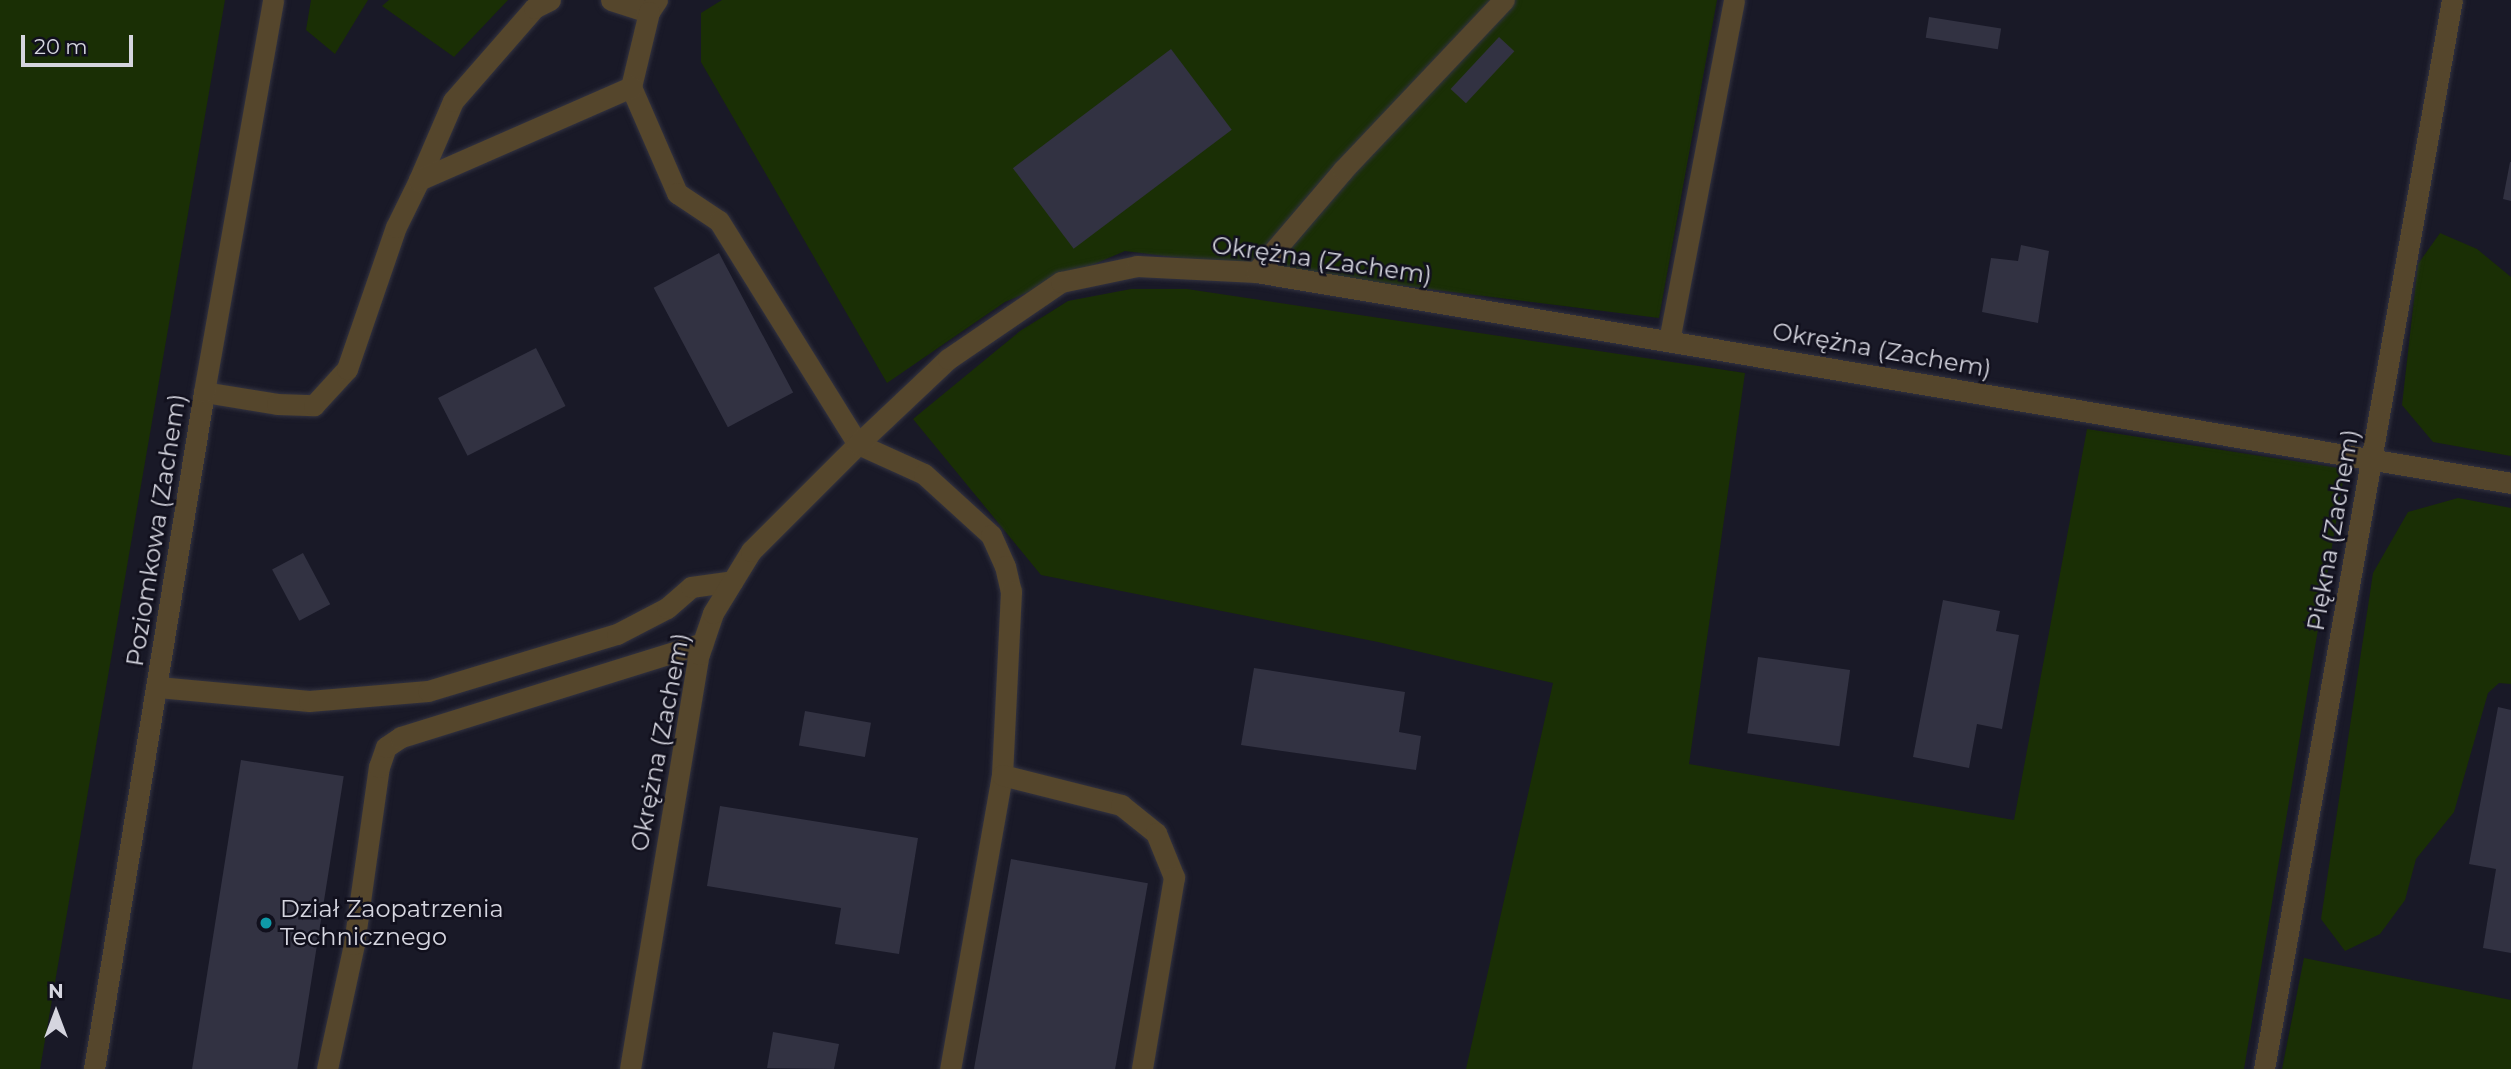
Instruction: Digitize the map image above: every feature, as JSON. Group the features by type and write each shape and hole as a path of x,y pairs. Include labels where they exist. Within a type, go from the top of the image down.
{"lane":[{"name":"Poziomkowa (Zachem)","path":"94,1069 204,391 274,0"},
{"path":"204,391 277,404 314,405 347,369 396,227 453,102 534,8 550,0"},
{"path":"611,0 653,6 631,87 677,193 719,221 858,444 925,474 991,535 1005,566 1011,591 1002,775 950,1069"},
{"path":"1256,272 1343,170 1504,0"},
{"path":"1669,341 1734,0"},
{"name":"Piękna (Zachem)","path":"2264,1069 2452,0"},
{"path":"419,180 631,87"},
{"name":"Okrężna (Zachem)","path":"630,1069 703,643 713,613 751,551 858,444 948,359 1061,282 1138,266 1256,272 2511,483"},
{"path":"158,687 309,701 428,691 617,635 667,608 691,587 733,581"},
{"path":"327,1069 354,944 379,767 386,747 401,737 703,643"},
{"path":"1002,775 1121,805 1156,834 1174,877 1142,1069"}],"green space":[{"path":"0,0 225,0 40,1069 0,1069"},
{"path":"311,0 368,0 335,54 306,30"},
{"path":"389,0 508,0 454,57 382,6"},
{"path":"722,0 1717,0 1659,318 1125,251 1005,302 887,383 701,62 701,13"},
{"path":"2440,233 2477,249 2511,277 2511,456 2433,442 2402,405 2418,264"},
{"path":"1131,289 1187,289 1745,373 1689,764 2014,820 2087,429 2345,469 2244,1069 1466,1069 1553,683 1378,642 1041,575 913,419 1020,331 1068,301"},
{"path":"2458,498 2511,508 2511,684 2499,683 2488,693 2454,812 2416,859 2405,900 2380,934 2345,951 2321,919 2373,573 2408,512"},
{"path":"2304,958 2511,1000 2511,1069 2282,1069"}],"building":[{"path":"1929,17 2001,28 1998,49 1926,38"},
{"path":"1499,37 1514,51 1466,103 1451,89"},
{"path":"1171,49 1232,130 1074,249 1013,168"},
{"path":"2511,162 2511,201 2503,199"},
{"path":"2021,245 2049,251 2038,323 1982,312 1991,258 2018,261"},
{"path":"719,253 793,393 728,427 654,288"},
{"path":"536,348 566,406 467,456 438,398"},
{"path":"303,553 330,604 299,621 272,569"},
{"path":"1943,600 2000,611 1996,631 2019,635 2002,729 1977,724 1969,768 1913,757"},
{"path":"1758,657 1850,670 1839,746 1747,733"},
{"path":"1254,668 1405,692 1399,732 1421,736 1416,770 1241,745"},
{"path":"2498,707 2511,710 2511,953 2483,948 2496,869 2469,864"},
{"path":"805,711 871,723 865,757 799,745"},
{"name":"Dział Zaopatrzenia Technicznego","path":"241,760 344,776 297,1069 192,1069"},
{"path":"720,806 918,838 899,954 835,944 841,908 707,886"},
{"path":"1011,859 1148,883 1115,1069 974,1069"},
{"path":"773,1032 839,1044 834,1069 767,1068"}],"place":[{"name":"Dział Zaopatrzenia Technicznego","path":"266,923"}]}
